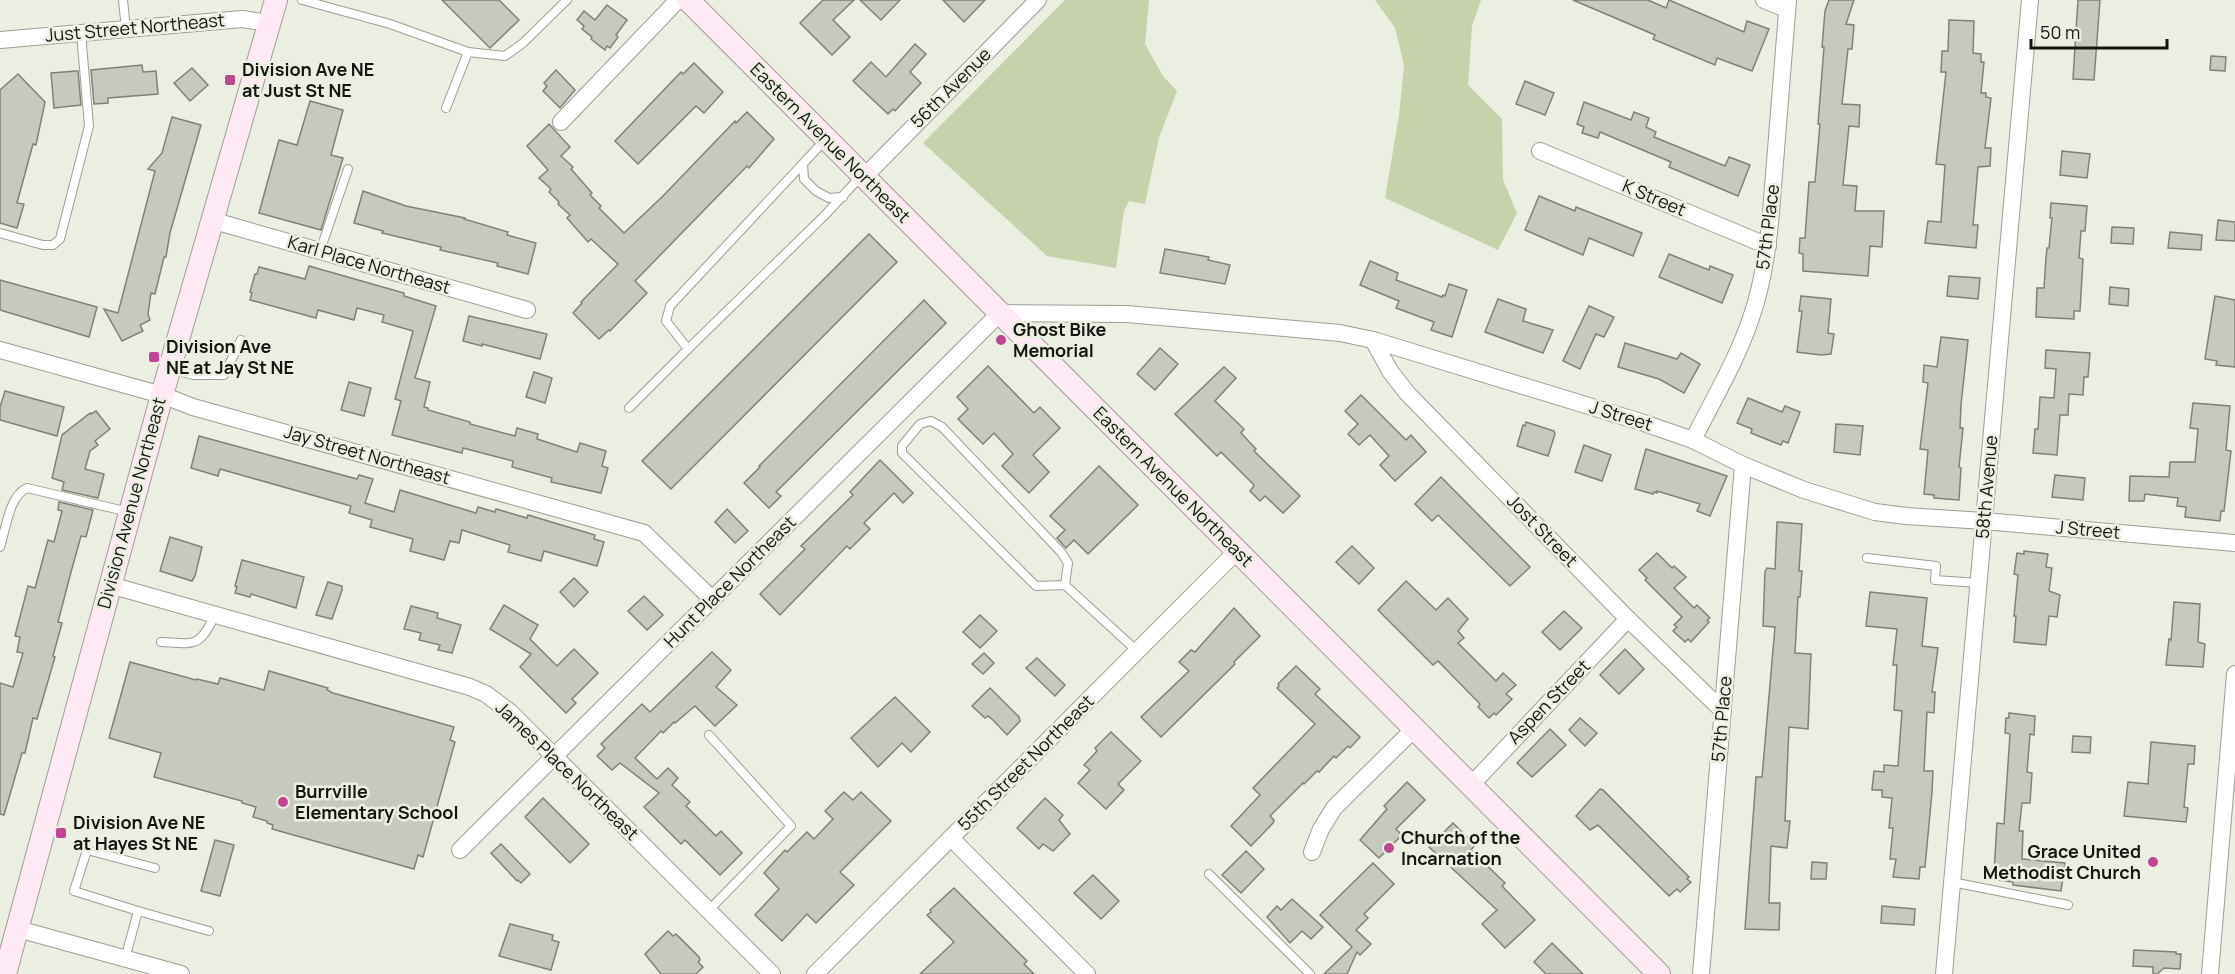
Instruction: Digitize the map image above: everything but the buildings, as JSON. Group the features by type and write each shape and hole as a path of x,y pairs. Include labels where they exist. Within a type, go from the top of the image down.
{"main road":[{"name":"Division Avenue Northeast","path":"4,973 18,929 169,368 276,0"},
{"name":"Eastern Avenue Northeast","path":"688,0 1470,785 1652,972"}],"street":[{"path":"561,122 678,0"},
{"name":"56th Avenue","path":"863,176 1038,0"},
{"path":"1764,0 1787,5"},
{"name":"58th Avenue","path":"1944,974 2030,0"},
{"name":"57th Place","path":"1693,440 1751,318 1768,246 1787,5"},
{"name":"Just Street Northeast","path":"0,40 242,19 269,23"},
{"name":"K Street","path":"1540,151 1768,246"},
{"name":"Karl Place Northeast","path":"212,220 527,310"},
{"name":"J Street","path":"1000,313 1127,314 1313,329 1373,340 1641,422 1693,440 1743,465 1814,493 1875,512 2235,543"},
{"name":"Hunt Place Northeast","path":"460,850 1000,313"},
{"name":"Jost Street","path":"1373,340 1390,371 1407,393 1628,619 1723,711"},
{"name":"Jay Street Northeast","path":"0,350 644,534 712,599"},
{"name":"57th Place","path":"1701,974 1743,465"},
{"name":"55th Street Northeast","path":"814,974 1237,551"},
{"name":"James Place Northeast","path":"110,585 470,687 486,694 510,712 555,756 772,974"},
{"name":"Aspen Street","path":"1470,785 1628,619"},
{"path":"2210,974 2235,674"},
{"path":"1312,852 1321,829 1334,808 1414,729"},
{"path":"951,838 1087,974"},
{"path":"18,929 181,974"}],"lane":[{"path":"123,0 126,29"},
{"path":"302,0 390,24 468,52 505,56 567,0"},
{"path":"0,233 43,245 53,245 60,239 89,126 81,33"},
{"path":"446,108 468,52"},
{"path":"688,349 666,321 670,306 826,139"},
{"path":"803,163 804,179 816,192 829,198 843,197"},
{"path":"321,251 348,169"},
{"path":"629,408 863,176"},
{"path":"169,368 194,375 224,375 241,340"},
{"path":"1065,585 1068,563 1061,552 942,427 931,421 920,424 902,446 902,453 1036,586 1065,585 1137,651"},
{"path":"0,547 15,499 22,490 27,488 130,512"},
{"path":"1868,558 1936,566 1935,580 1978,583"},
{"path":"161,642 192,644 205,636 215,615"},
{"path":"709,735 791,826 709,910"},
{"path":"155,868 87,850 74,891 209,931"},
{"path":"1209,874 1310,974"},
{"path":"1952,882 2068,905"},
{"path":"125,959 138,911"}],"green space":[{"path":"1065,0 1149,0 1145,44 1163,76 1177,91 1159,138 1145,204 1129,201 1124,211 1116,268 1047,256 923,143"},
{"path":"1375,0 1481,0 1472,26 1468,85 1502,119 1503,180 1517,213 1498,250 1385,198 1399,115 1404,65 1395,28"}],"place":[{"name":"Division Ave NE at Just St NE","path":"230,80"},
{"name":"Ghost Bike Memorial","path":"1001,340"},
{"name":"Division Ave NE at Jay St NE","path":"154,357"},
{"name":"Burrville Elementary School","path":"283,802"},
{"name":"Division Ave NE at Hayes St NE","path":"61,833"},
{"name":"Church of the Incarnation","path":"1389,848"},
{"name":"Grace United Methodist Church","path":"2153,862"}]}
